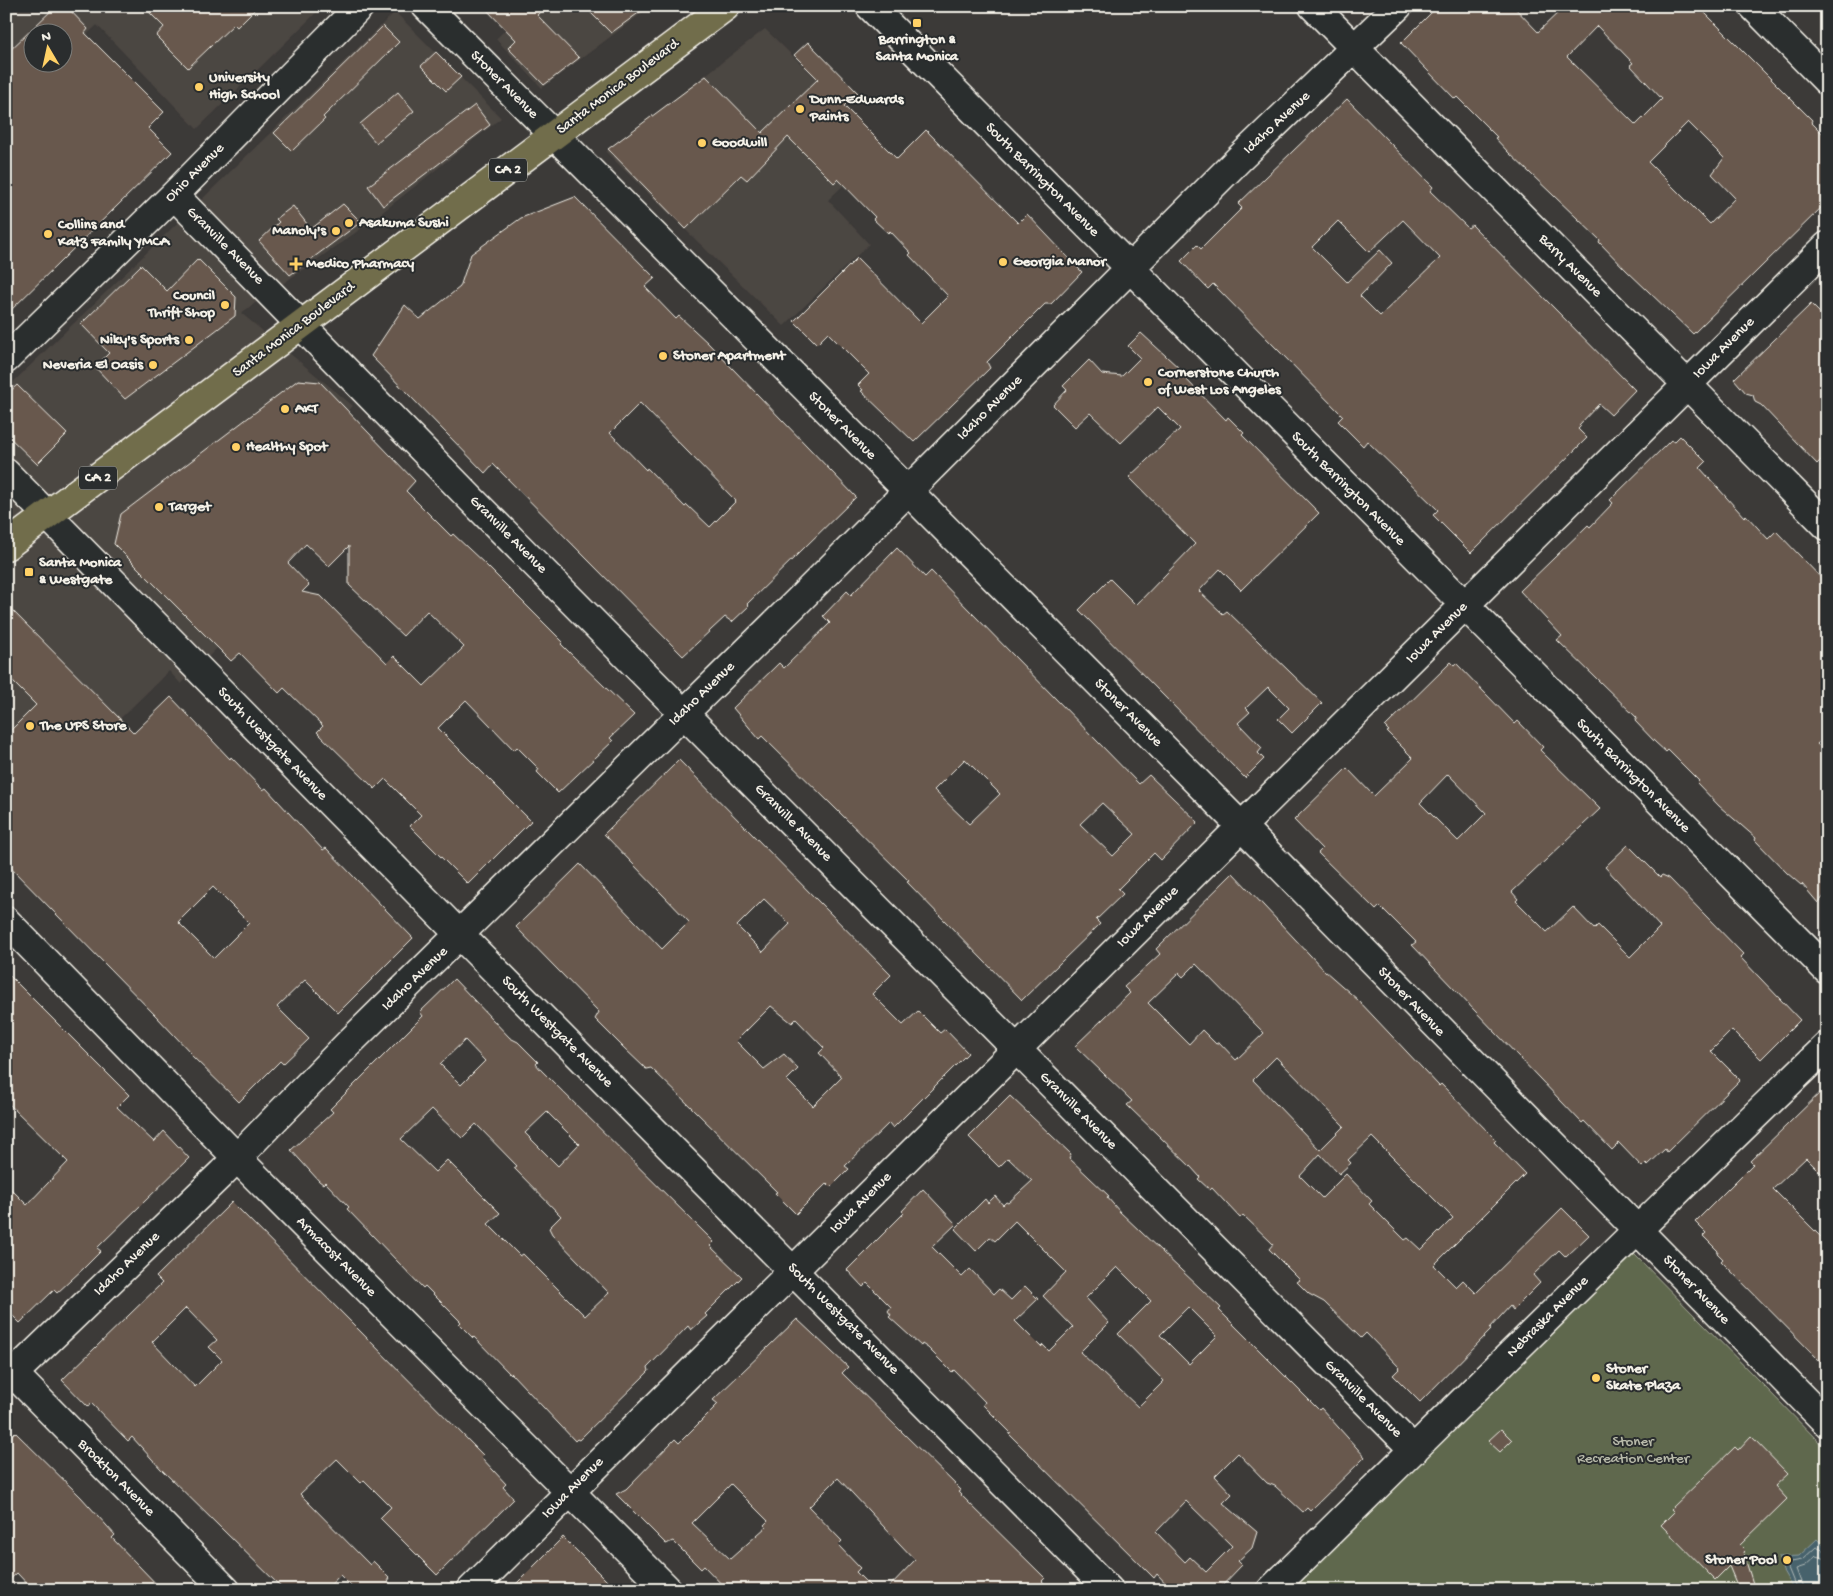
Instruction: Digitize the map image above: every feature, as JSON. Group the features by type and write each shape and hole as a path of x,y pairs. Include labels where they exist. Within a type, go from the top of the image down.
{"main road":[{"name":"Santa Monica Boulevard","path":"6,546 726,6"}],"street":[{"name":"Ohio Avenue","path":"6,360 174,195 360,6"},
{"name":"Stoner Avenue","path":"426,6 1241,826 1827,1423"},
{"name":"South Barrington Avenue","path":"870,6 1827,970"},
{"name":"Barry Avenue","path":"1313,6 1827,526"},
{"name":"Idaho Avenue","path":"9,1374 237,1158 350,1042 908,492 1017,380 1131,270 1239,159 1356,49 1398,6"},
{"path":"1753,6 1827,81"},
{"name":"Granville Avenue","path":"174,195 472,500 1414,1450"},
{"name":"Iowa Avenue","path":"471,1590 1827,246"},
{"name":"South Westgate Avenue","path":"6,473 460,935 794,1269 1109,1590"},
{"name":"Armacost Avenue","path":"6,922 237,1158 668,1590"},
{"name":"Nebraska Avenue","path":"1271,1590 1636,1230 1827,1046"},
{"name":"Brockton Avenue","path":"9,1374 226,1590"}],"shaded area":[{"name":"University High School","path":"6,6 323,6 197,129 97,25 72,49 72,22 22,22 22,72 27,72 6,112"},
{"path":"528,6 642,6 646,10 542,88 496,39"},
{"path":"395,12 501,118 365,226 241,313 353,406 233,501 294,571 181,684 169,671 6,830 6,389"},
{"path":"765,29 885,145 828,200 869,244 784,326 606,152"}],"green space":[{"name":"Stoner Recreation Center","path":"1634,1254 1827,1450 1827,1590 1291,1590"}],"water":[{"path":"1817,1539 1827,1549 1827,1590 1794,1590 1783,1571 1778,1557 1799,1556"}],"building":[{"name":"Collins and Katz Family YMCA","path":"56,6 66,6 88,29 85,33 164,112 148,128 172,152 6,315 6,54 22,39 22,72 72,72 72,22 39,22"},
{"path":"143,6 258,6 237,27 234,24 188,68 156,36 164,27"},
{"path":"483,6 546,6 537,15 579,58 544,85 508,48 516,40"},
{"path":"584,6 648,6 611,33"},
{"path":"1438,6 1513,6 1538,32 1565,6 1698,6 1812,120 1811,122 1827,138 1827,202 1693,334 1626,270 1599,242 1600,240 1508,152 1495,138 1497,137 1457,97 1455,99 1401,43","holes":["1597,26 1633,63 1630,65 1662,99 1636,125 1567,57","1688,122 1724,158 1712,174 1735,198 1710,224 1648,162"]},
{"path":"383,26 399,42 323,117 325,119 292,151 274,133"},
{"path":"808,42 858,93 844,106 897,159 926,130 1018,223 1027,214 1082,272 1051,304 1045,304 987,362 990,368 914,442 861,391 863,390 858,385 869,374 828,333 817,344 794,321 857,258 921,323 948,296 909,255 911,253 890,231 888,233 873,219 875,217 838,179 834,183 788,137 747,180 741,175 686,229 608,149 706,76 762,133 818,79 794,55"},
{"path":"436,52 461,77 446,91 421,66"},
{"path":"398,92 414,111 376,143 360,124"},
{"path":"1347,99 1433,187 1430,191 1468,228 1472,225 1635,390 1611,415 1599,404 1579,425 1581,426 1578,429 1587,438 1471,553 1433,515 1438,510 1367,441 1363,446 1338,421 1343,416 1213,284 1208,289 1181,261 1197,245 1201,249 1242,208 1238,204","holes":["1403,220 1440,258 1380,316 1360,296 1392,263 1380,250 1347,282 1312,247 1338,221 1369,252"]},
{"path":"475,105 490,125 383,206 368,186"},
{"path":"575,197 655,278 645,287 676,319 679,316 708,343 856,497 747,604 749,606 732,622 725,617 683,656 493,464 485,473 371,356 405,305 420,319 460,287 471,254 521,218","holes":["640,403 736,501 710,527 687,505 685,507 610,433"]},
{"path":"343,204 361,222 290,275 259,241 279,222 276,219 293,206 311,229"},
{"path":"198,259 236,297 235,316 125,399 95,367 109,353 81,324 141,265 167,291"},
{"path":"1811,304 1827,320 1827,454 1817,464 1761,405 1755,402 1753,395 1746,393 1734,379"},
{"path":"1141,333 1179,368 1177,370 1226,420 1228,417 1244,433 1242,435 1319,513 1241,590 1220,569 1199,591 1223,614 1227,611 1322,703 1292,733 1278,719 1289,708 1268,687 1246,708 1250,712 1238,723 1262,748 1258,753 1264,759 1245,778 1079,610 1110,579 1136,605 1195,544 1129,477 1180,429 1158,407 1121,443 1090,413 1075,427 1053,405 1067,390 1063,386 1089,360 1102,374 1122,376 1140,358 1128,346"},
{"path":"298,380 320,382 415,481 406,491 451,536 453,534 485,564 563,642 561,644 634,715 610,738 613,741 558,793 537,772 539,769 517,747 514,750 466,700 438,728 531,821 468,884 410,826 421,815 385,779 375,789 317,732 323,726 284,688 279,693 240,653 231,661 114,544 121,514","holes":["306,544 329,566 349,546 349,585 403,636 427,611 464,647 424,686 394,656 387,663 321,596 302,592 309,585 288,563"]},
{"path":"17,385 67,434 37,464 6,434 6,395"},
{"path":"1680,436 1706,462 1700,468 1744,517 1746,515 1768,539 1776,531 1827,584 1827,735 1817,744 1827,753 1827,893 1818,903 1802,884 1787,873 1755,840 1756,838 1719,806 1697,783 1699,781 1668,750 1666,752 1655,742 1635,721 1637,718 1557,640 1562,636 1520,591 1588,525 1590,527 1613,503 1610,500 1671,440 1674,442"},
{"path":"897,548 925,577 931,571 1139,784 1149,775 1198,822 1161,860 1154,853 1118,889 1123,894 1096,920 1100,924 1022,1000 907,882 909,881 762,736 759,739 733,708 779,663 784,668 830,623 823,616 847,591 851,595","holes":["965,759 1000,794 969,824 934,790","1102,803 1135,834 1113,856 1080,824"]},
{"path":"6,604 134,733 171,697 230,759 231,757 263,790 266,788 323,850 326,848 413,938 338,1013 305,980 277,1007 309,1039 283,1064 280,1061 239,1102 190,1054 157,1017 6,863 6,735 36,705 6,675","holes":["213,887 249,923 214,958 178,922"]},
{"path":"1451,662 1454,665 1456,663 1515,724 1518,721 1543,747 1540,750 1600,809 1512,892 1518,899 1516,901 1547,932 1573,907 1594,929 1598,925 1630,957 1660,927 1605,867 1628,845 1660,877 1662,875 1669,878 1743,954 1740,957 1800,1020 1761,1059 1732,1030 1711,1051 1740,1080 1667,1152 1665,1149 1648,1165 1646,1163 1642,1167 1619,1143 1612,1150 1584,1121 1582,1123 1412,945 1416,942 1380,906 1376,910 1318,853 1322,849 1294,820 1347,768 1374,796 1413,758 1387,732 1389,731 1385,727","holes":["1448,774 1486,813 1458,841 1420,803"]},
{"path":"679,760 891,975 872,994 903,1025 918,1011 940,1033 945,1029 968,1053 893,1128 889,1123 845,1166 849,1169 831,1187 827,1183 796,1214 775,1193 777,1192 651,1068 646,1069 595,1019 599,1012 516,927 580,864 662,949 689,922 604,834","holes":["764,899 790,924 763,952 737,926","771,1006 792,1023 796,1019 824,1048 819,1053 842,1077 813,1106 787,1080 798,1069 784,1054 764,1069 736,1041"]},
{"path":"1233,873 1325,971 1358,1000 1439,1086 1441,1084 1496,1140 1494,1142 1525,1174 1434,1265 1456,1287 1463,1280 1476,1293 1562,1208 1589,1235 1566,1257 1559,1250 1533,1275 1540,1283 1513,1310 1510,1306 1490,1328 1491,1330 1420,1402 1393,1375 1400,1368 1366,1333 1361,1338 1324,1302 1309,1294 1297,1282 1300,1280 1269,1249 1273,1244 1243,1215 1240,1218 1212,1188 1210,1190 1198,1179 1200,1177 1191,1167 1127,1105 1132,1101 1075,1046 1130,993 1124,987 1160,954 1156,949","holes":["1196,964 1264,1033 1236,1060 1219,1042 1216,1044 1202,1030 1189,1044 1148,1003 1179,973 1183,977","1276,1057 1344,1126 1320,1150 1253,1080","1372,1137 1453,1218 1421,1250 1408,1238 1405,1240 1369,1204 1372,1201 1346,1174 1322,1198 1300,1176 1320,1154 1339,1174 1351,1163 1348,1160"]},
{"path":"6,972 129,1095 117,1107 154,1142 164,1131 189,1158 97,1248 101,1251 84,1268 57,1293 54,1290 20,1323 6,1309 6,1184 27,1205 68,1162 6,1101"},
{"path":"454,979 510,1038 518,1042 538,1062 536,1064 541,1070 714,1242 710,1246 742,1277 705,1314 707,1316 691,1330 688,1326 648,1367 649,1371 579,1440 575,1441 511,1373 459,1324 461,1322 425,1286 423,1288 347,1209 349,1207 325,1182 323,1184 319,1181 291,1150 333,1112 330,1109 423,1016 420,1012","holes":["465,1040 485,1061 461,1085 440,1064","432,1109 462,1138 476,1124 517,1166 514,1168 561,1216 549,1228 552,1234 609,1293 585,1316 523,1254 520,1256 488,1224 500,1213 447,1160 435,1172 401,1139","547,1112 579,1144 558,1166 525,1133"]},
{"path":"1827,1086 1827,1179 1806,1158 1773,1189 1827,1243 1827,1368 1721,1261 1723,1259 1717,1253 1718,1251 1703,1236 1706,1233 1695,1222 1753,1164 1750,1161"},
{"path":"1010,1096 1071,1154 1069,1158 1109,1196 1107,1197 1120,1212 1221,1308 1219,1310 1319,1410 1321,1408 1365,1457 1310,1511 1307,1508 1303,1512 1275,1486 1267,1483 1238,1453 1215,1476 1232,1494 1223,1503 1257,1532 1252,1548 1238,1561 1242,1565 1218,1590 1172,1590 1157,1574 1154,1578 1009,1434 1011,1433 983,1405 985,1402 954,1370 952,1372 928,1348 922,1344 921,1346 889,1317 891,1315 888,1311 891,1307 867,1283 863,1287 847,1270 904,1213 902,1211 923,1189 956,1224 932,1247 962,1277 970,1269 994,1294 999,1289 1011,1300 1025,1286 1038,1299 1015,1321 1041,1347 1043,1345 1049,1351 1073,1327 1043,1296 1066,1272 1015,1221 995,1241 990,1237 976,1251 955,1229 985,1199 988,1203 995,1196 1003,1205 1006,1202 1008,1203 1032,1181 1008,1158 999,1167 969,1137","holes":["1117,1267 1151,1301 1118,1334 1164,1381 1138,1407 1080,1352 1109,1323 1086,1298","1188,1307 1217,1336 1189,1364 1160,1335","1186,1501 1232,1546 1206,1572 1190,1557 1185,1562 1156,1532"]},
{"path":"232,1202 483,1455 481,1457 506,1484 503,1487 514,1499 437,1575 380,1518 391,1507 364,1480 361,1483 337,1459 300,1494 370,1565 373,1561 390,1578 388,1581 397,1590 355,1590 340,1575 326,1590 284,1590 161,1469 132,1437 128,1441 91,1403 88,1407 62,1380 162,1283 156,1277","holes":["186,1308 217,1340 209,1347 222,1360 195,1387 152,1342"]},
{"path":"797,1319 848,1367 842,1373 961,1490 958,1492 1045,1578 1042,1581 1051,1590 886,1590 915,1560 838,1478 809,1507 842,1541 838,1545 860,1568 856,1572 874,1590 727,1590 704,1566 701,1569 673,1541 666,1544 616,1494 626,1489 675,1439 679,1443 718,1404 713,1400","holes":["731,1484 768,1521 764,1525 766,1527 730,1559 692,1523"]},
{"path":"1501,1429 1512,1440 1500,1452 1488,1441"},
{"path":"15,1432 81,1497 115,1535 112,1538 162,1590 33,1590 17,1573 6,1583 6,1441"},
{"path":"1751,1436 1788,1474 1775,1486 1787,1499 1740,1545 1745,1550 1743,1552 1755,1590 1739,1590 1729,1566 1715,1580 1661,1525 1674,1512 1671,1509 1735,1447 1738,1450"},
{"path":"563,1537 616,1590 510,1590"}],"place":[{"name":"Barrington & Santa Monica","path":"917,23"},
{"name":"University High School","path":"199,87"},
{"name":"Dunn-Edwards Paints","path":"800,109"},
{"name":"Goodwill","path":"702,143"},
{"name":"Asakuma Sushi","path":"349,223"},
{"name":"Manoly's","path":"336,231"},
{"name":"Collins and Katz Family YMCA","path":"48,234"},
{"name":"Georgia Manor","path":"1003,262"},
{"name":"Medico Pharmacy","path":"296,264"},
{"name":"Council Thrift Shop","path":"225,305"},
{"name":"Niky's Sports","path":"189,340"},
{"name":"Stoner Apartment","path":"663,356"},
{"name":"Neveria El Oasis","path":"153,365"},
{"name":"Cornerstone Church of West Los Angeles","path":"1148,382"},
{"name":"AKT","path":"285,409"},
{"name":"Healthy Spot","path":"236,447"},
{"name":"Target","path":"159,507"},
{"name":"Santa Monica & Westgate","path":"29,572"},
{"name":"The UPS Store","path":"30,726"},
{"name":"Stoner Skate Plaza","path":"1596,1378"},
{"name":"Stoner Pool","path":"1787,1560"}]}
